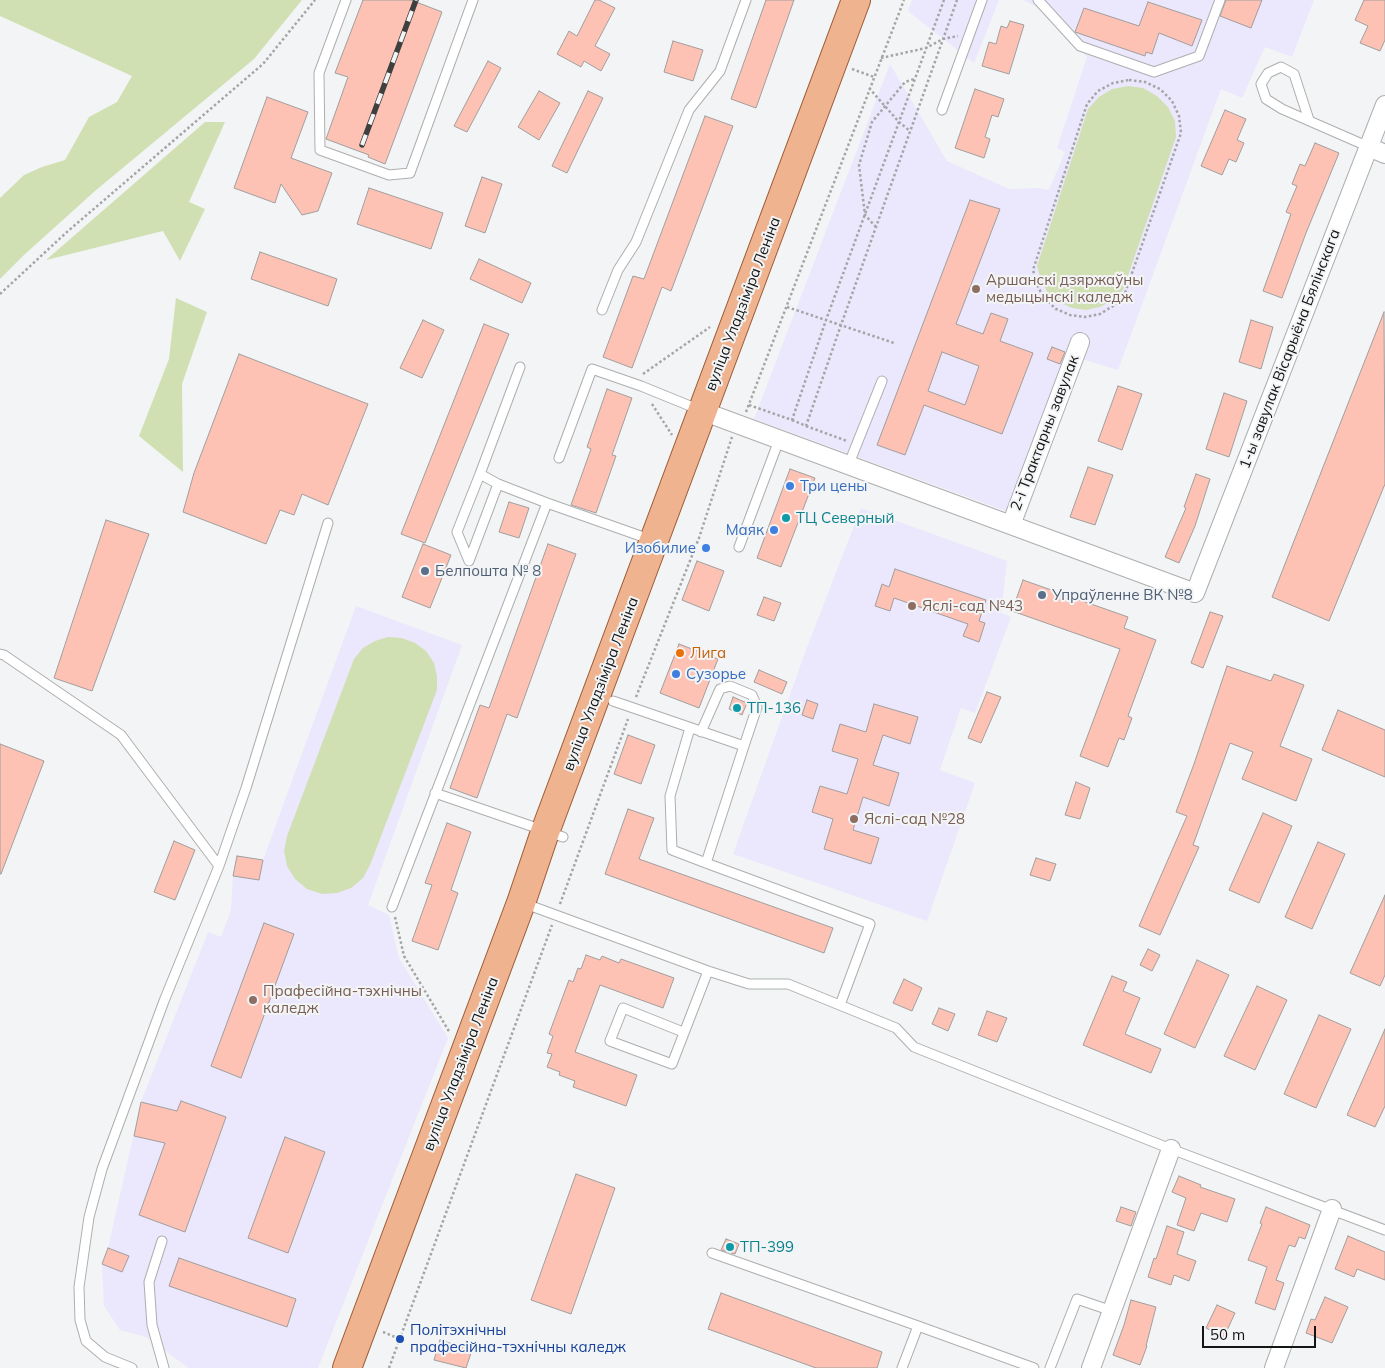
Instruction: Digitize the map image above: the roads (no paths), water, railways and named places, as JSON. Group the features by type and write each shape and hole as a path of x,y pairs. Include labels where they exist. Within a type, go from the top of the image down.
{"main road":[{"name":"вуліца Уладзіміра Леніна","path":"366,1368 389,1335 538,909 554,835 654,540 724,420 856,0"},
{"name":"вуліца Уладзіміра Леніна","path":"554,835 623,704 872,0"},
{"name":"вуліца Уладзіміра Леніна","path":"347,1368 538,909"}],"street":[{"name":"1-ы завулак Вісарыёна Бялінскага","path":"1011,525 1195,593 1385,105"},
{"path":"1369,147 1385,154"},
{"name":"2-і Трактарны завулак","path":"1011,525 1080,342"},
{"path":"724,420 1011,525"},
{"path":"1091,1368 1171,1149"},
{"path":"1274,1368 1332,1209"}],"lane":[{"path":"346,0 319,73 320,150 389,175 410,173 474,0"},
{"path":"602,310 618,270 636,242 689,110 720,71 746,0"},
{"path":"942,110 982,0"},
{"path":"1038,0 1080,46 1154,72 1198,56 1220,0"},
{"path":"1309,120 1294,74 1281,68 1268,72 1261,84 1266,99 1282,109 1369,147"},
{"path":"498,484 469,561 457,532 520,367"},
{"path":"559,458 592,369 642,386 724,420"},
{"path":"848,466 882,381"},
{"path":"739,547 779,440"},
{"path":"480,474 498,484 547,504 654,540"},
{"path":"392,907 547,504"},
{"path":"132,1368 105,1358 86,1341 80,1320 79,1287 89,1217 102,1169 246,788 328,523"},
{"path":"0,654 121,734 218,866"},
{"path":"701,732 720,689 730,686 752,695 756,707 706,863"},
{"path":"623,704 744,746"},
{"path":"690,728 670,796 672,850 870,924 840,1005"},
{"path":"435,793 554,835"},
{"path":"538,909 749,984 788,984 896,1028 914,1047 1171,1149 1385,1230"},
{"path":"683,1032 623,1008 610,1041 672,1064 708,971"},
{"path":"162,1241 150,1282 152,1325 164,1368"},
{"path":"712,1253 1034,1368"},
{"path":"1050,1368 1077,1299 1112,1311"},
{"path":"902,1368 918,1326"}],"railway":[{"path":"362,145 416,0"}],"place":[{"name":"Аршанскі дзяржаўны медыцынскі каледж","path":"976,289"},
{"name":"Три цены","path":"790,486"},
{"name":"ТЦ Северный","path":"786,518"},
{"name":"Маяк","path":"774,530"},
{"name":"Изобилие","path":"706,548"},
{"name":"Белпошта № 8","path":"425,571"},
{"name":"Упраўленне ВК №8","path":"1042,595"},
{"name":"Яслі-сад №43","path":"912,606"},
{"name":"Лига","path":"680,653"},
{"name":"Сузорье","path":"676,674"},
{"name":"ТП-136","path":"737,708"},
{"name":"Яслі-сад №28","path":"854,819"},
{"name":"Прафесійна-тэхнічны каледж","path":"253,1000"},
{"name":"ТП-399","path":"730,1247"},
{"name":"Політэхнічны прафесійна-тэхнічны каледж","path":"400,1339"}]}
